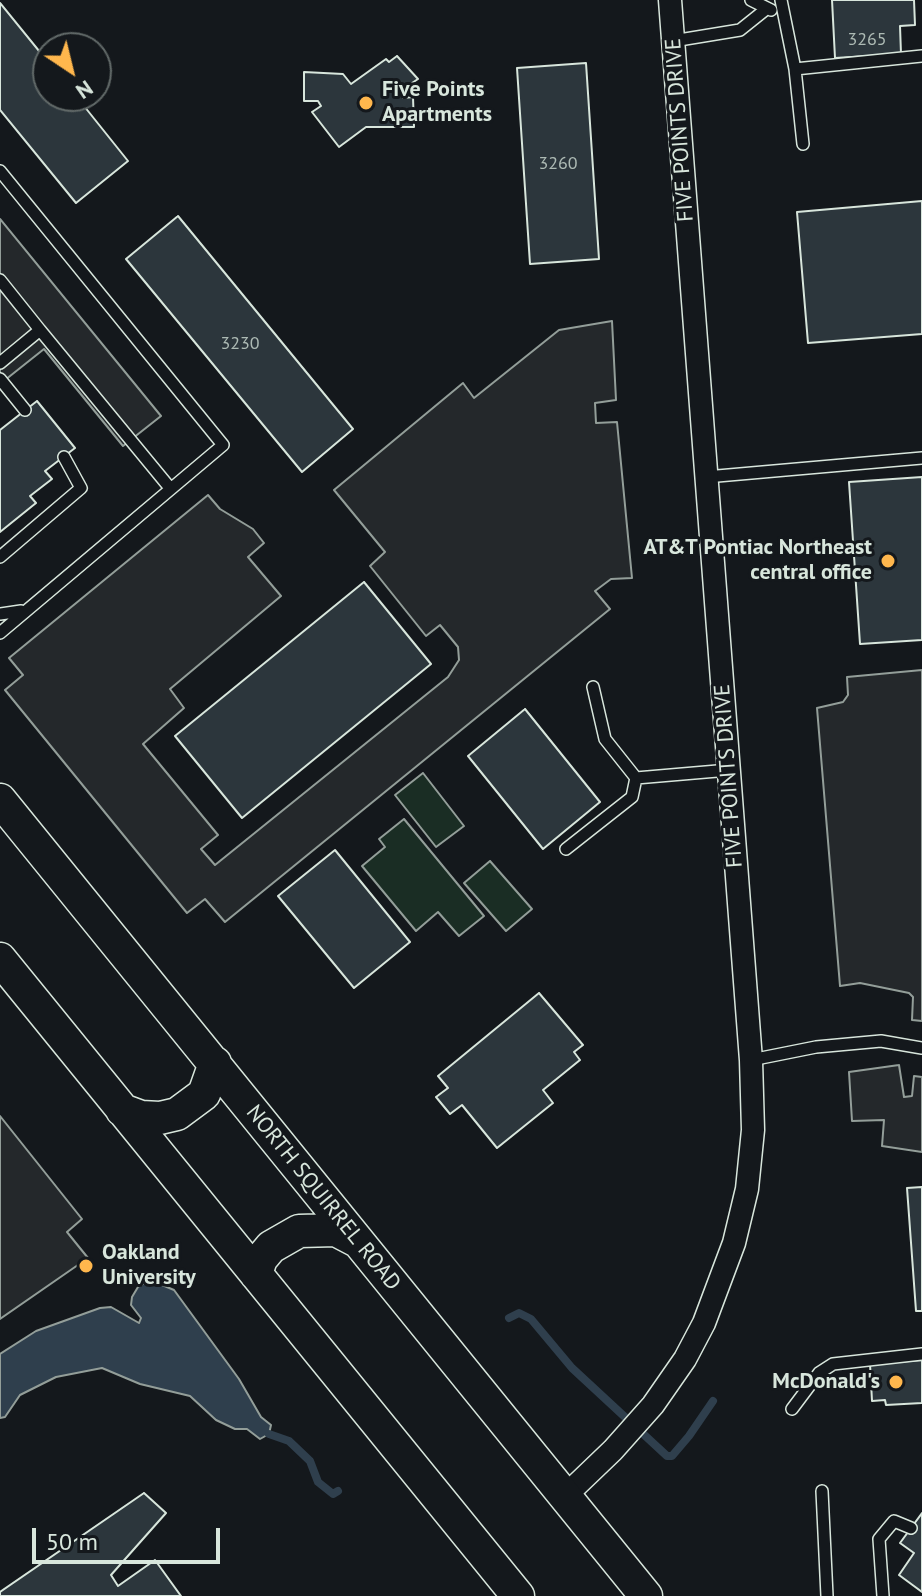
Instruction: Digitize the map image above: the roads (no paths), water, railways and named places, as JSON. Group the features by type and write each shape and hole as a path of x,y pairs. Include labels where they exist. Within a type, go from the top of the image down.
{"main road":[{"name":"NORTH SQUIRREL ROAD","path":"0,800 646,1596"},
{"path":"0,959 518,1596"},
{"path":"122,1110 151,1118 177,1114 204,1094 215,1063"},
{"path":"256,1274 261,1259 271,1247 299,1231 336,1230 357,1241"}],"street":[{"name":"FIVE POINTS DRIVE","path":"565,1496 613,1450 674,1376 712,1305 741,1215 753,1130 751,1060 670,0"}],"lane":[{"path":"751,0 765,10"},
{"path":"673,41 740,30 765,10 781,5 795,69 803,144"},
{"path":"795,69 922,56"},
{"path":"0,171 223,445 22,611 0,633"},
{"path":"0,280 170,488"},
{"path":"0,363 40,330"},
{"path":"0,379 25,410"},
{"path":"0,557 81,488 64,457"},
{"path":"706,477 922,458"},
{"path":"0,614 22,611"},
{"path":"593,687 605,739 636,778"},
{"path":"636,778 729,770"},
{"path":"566,849 632,797 636,778"},
{"path":"751,1060 816,1047 881,1041 922,1048"},
{"path":"792,1409 819,1373 833,1364 922,1354"},
{"path":"822,1491 827,1596"},
{"path":"883,1596 879,1539 894,1521 911,1528"}],"water":[{"path":"150,1280 174,1290 239,1379 261,1417 271,1425 269,1434 260,1439 247,1429 235,1429 216,1420 190,1396 140,1384 102,1368 56,1377 20,1395 5,1417 0,1418 0,1354 36,1331 100,1308 111,1307 139,1323 141,1318 131,1305 132,1297 138,1287"}],"waterway":[{"path":"509,1318 519,1313 531,1319 572,1368 667,1456 672,1456 689,1436 713,1401"},
{"path":"269,1434 289,1441 310,1461 318,1482 333,1494 338,1491"}],"place":[{"name":"Five Points Apartments","path":"366,103"},
{"name":"AT&T Pontiac Northeast central office","path":"888,561"},
{"name":"Oakland University","path":"86,1266"},
{"name":"McDonald's","path":"896,1382"}]}
